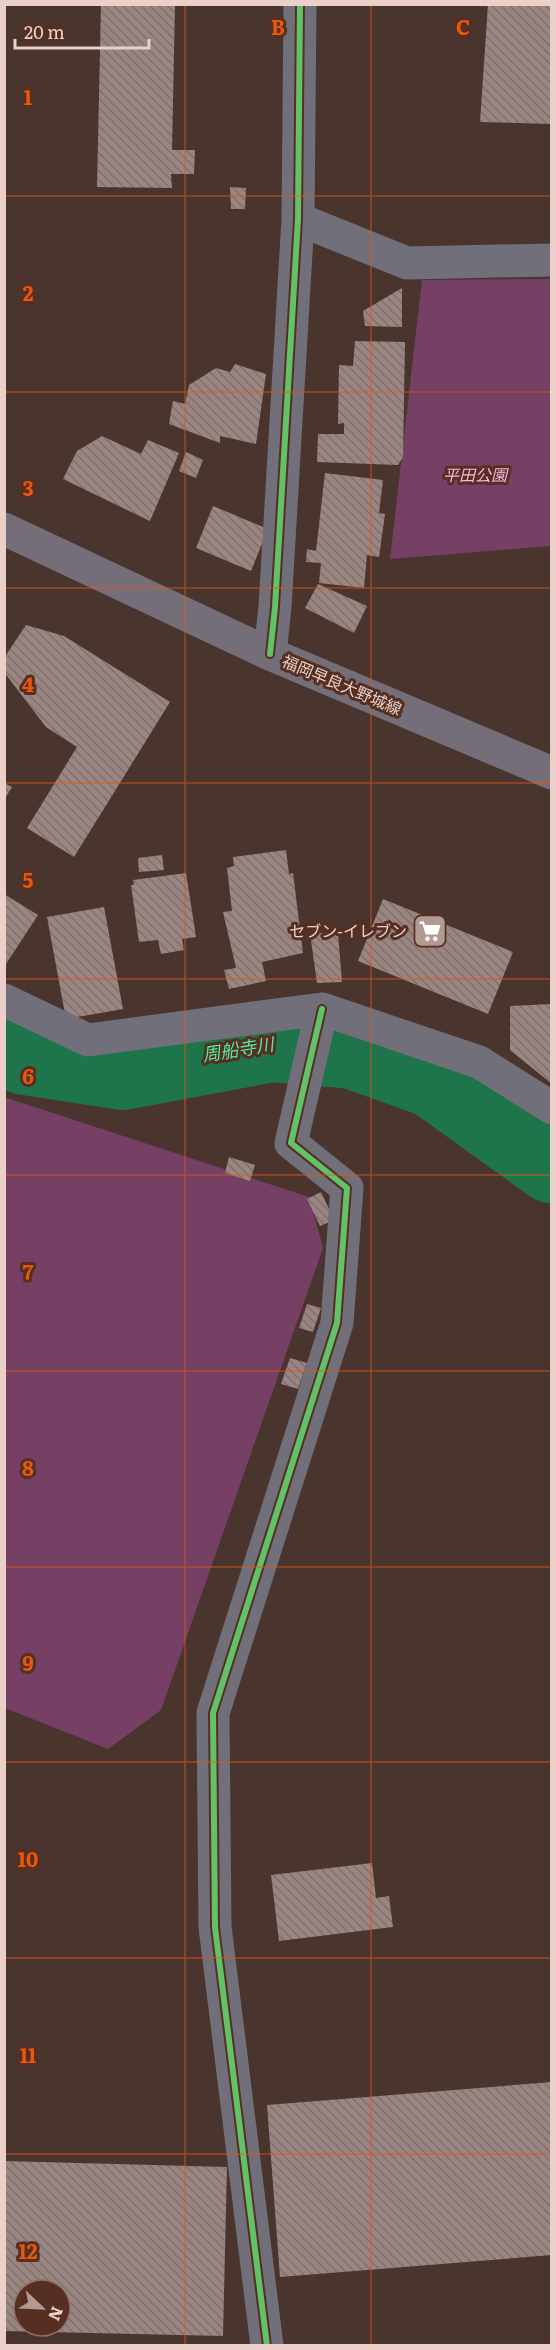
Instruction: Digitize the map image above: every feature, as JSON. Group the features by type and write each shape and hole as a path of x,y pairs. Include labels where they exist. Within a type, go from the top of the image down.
{"main road":[{"name":"福岡早良大野城線","path":"4,530 270,654 552,773"}],"street":[{"path":"270,654 275,607 298,219 300,4"},
{"path":"298,219 407,263 552,260"},
{"path":"4,1000 88,1040 322,1009 479,1062 552,1108"},
{"path":"267,2346 215,1928 213,1713 337,1323 347,1188 291,1143 322,1009"}],"green space":[{"name":"平田公園","path":"551,279 551,546 390,559 422,280"},
{"path":"4,1097 309,1197 323,1248 161,1710 108,1749 5,1708"}],"building":[{"path":"101,4 175,4 172,150 195,150 194,174 171,174 172,188 97,187"},
{"path":"488,4 552,4 552,124 480,122"},
{"path":"230,187 246,188 245,209 231,209"},
{"path":"402,288 402,327 365,326 363,311"},
{"path":"355,341 405,342 403,457 398,465 317,462 318,434 344,434 344,423 338,424 339,365 353,366"},
{"path":"235,364 266,374 256,444 220,436 220,443 169,424 173,401 185,404 189,385 216,368 230,372"},
{"path":"102,436 141,454 148,440 179,453 150,521 63,479 77,451"},
{"path":"186,452 203,460 196,478 179,471"},
{"path":"325,473 383,480 379,513 385,514 379,557 367,555 364,588 319,583 321,563 306,562 307,549 316,551"},
{"path":"213,506 268,529 251,571 196,548"},
{"path":"318,584 367,606 354,633 305,608"},
{"path":"26,625 64,636 170,702 74,857 27,828 77,747 46,727 4,672 4,658"},
{"path":"4,783 12,787 4,800"},
{"path":"286,850 289,874 293,873 303,953 262,962 266,981 229,989 224,970 236,968 223,912 232,911 227,868 234,866 233,857"},
{"path":"162,855 164,870 139,872 138,858"},
{"path":"186,873 196,937 182,939 184,950 161,954 158,940 139,942 131,885 134,885 133,880"},
{"path":"4,894 38,915 4,967"},
{"path":"383,899 513,952 488,1014 358,961"},
{"path":"104,907 123,1009 66,1019 47,917"},
{"path":"310,933 338,933 342,982 317,983"},
{"path":"552,1004 552,1084 510,1050 510,1006"},
{"path":"229,1157 255,1165 250,1181 225,1173"},
{"path":"321,1192 334,1220 320,1226 307,1199"},
{"path":"307,1304 321,1308 313,1332 299,1328"},
{"path":"290,1358 307,1363 298,1389 281,1384"},
{"path":"372,1863 376,1898 389,1896 393,1927 279,1941 271,1875"},
{"path":"552,2082 552,2255 280,2277 267,2105"},
{"path":"4,2161 227,2167 223,2336 72,2333 72,2278 12,2278 12,2331 4,2331"}],"waterway":[{"name":"周船寺川","path":"4,1046 25,1055 123,1070 272,1042 353,1049 434,1078 552,1163"}],"cycle path":[{"path":"270,654 275,607 298,219 300,4"},
{"path":"267,2346 215,1927 213,1713 337,1323 347,1188 291,1143 322,1009"}],"place":[{"name":"セブン-イレブン","path":"430,931"}]}
